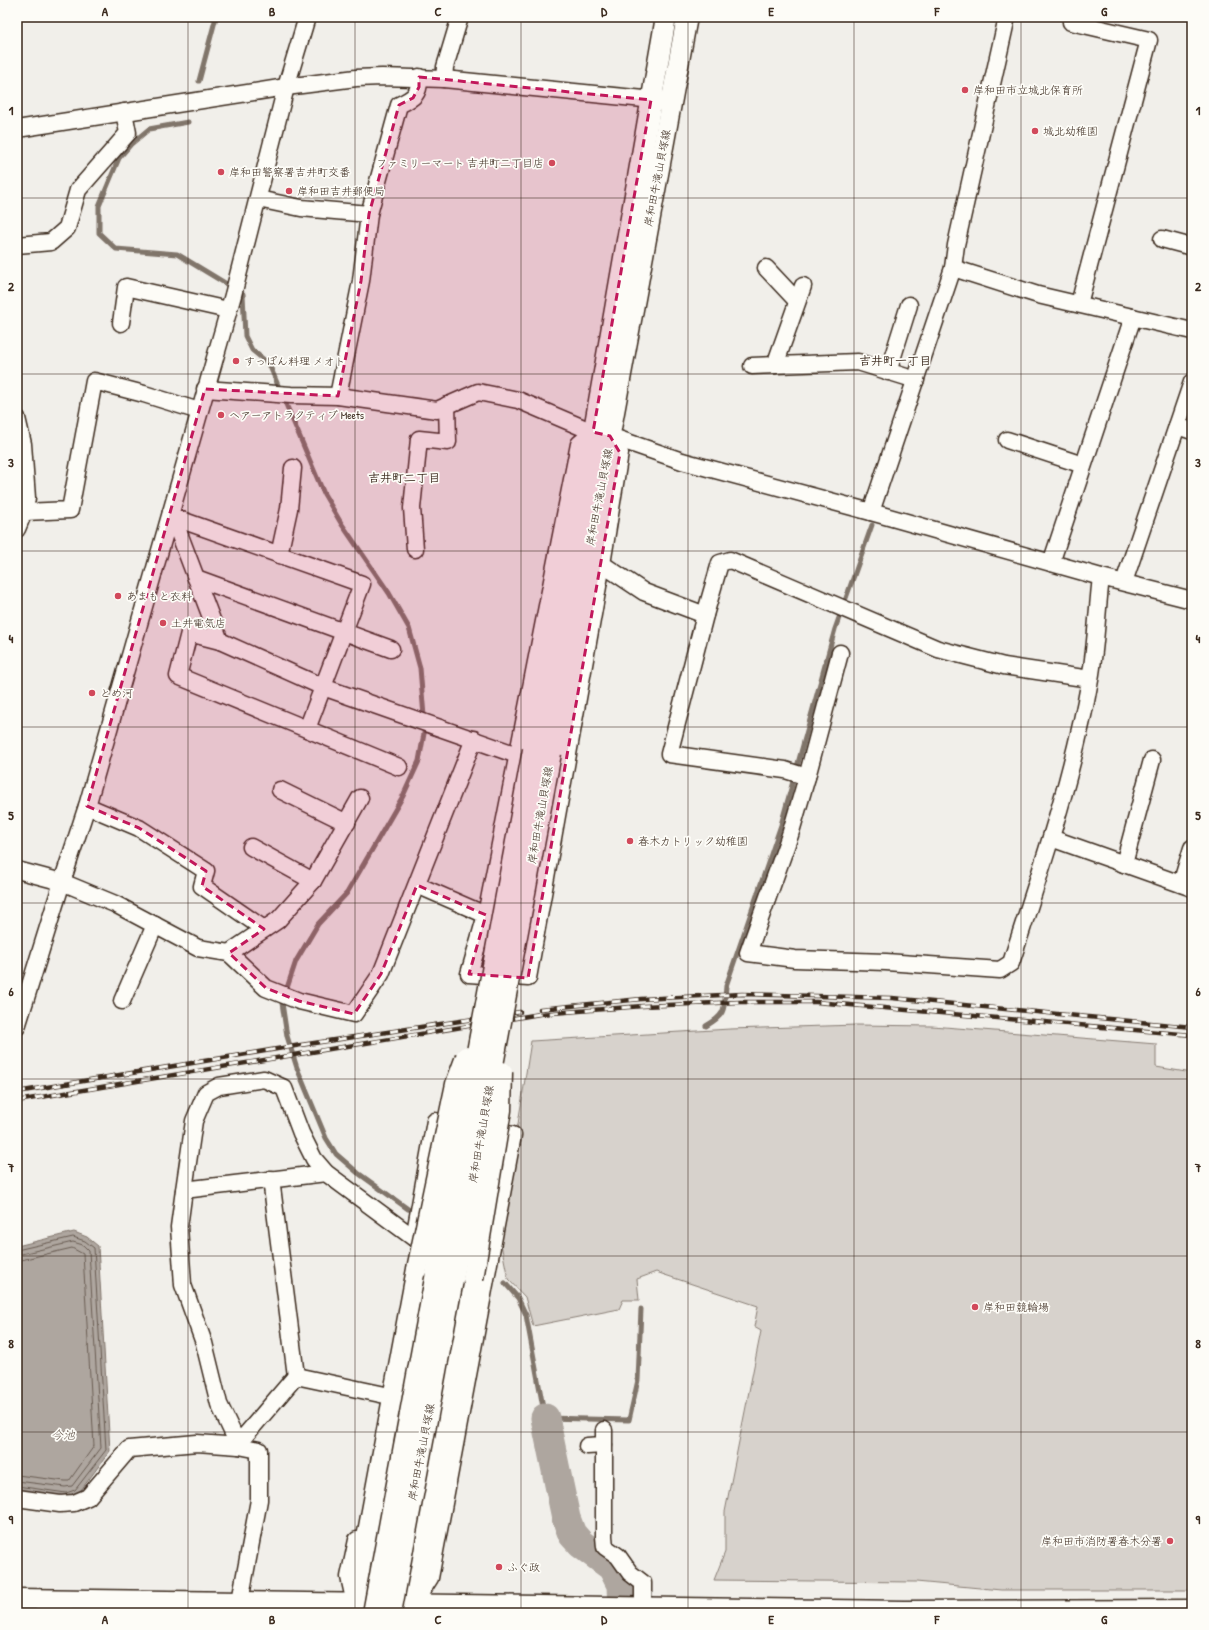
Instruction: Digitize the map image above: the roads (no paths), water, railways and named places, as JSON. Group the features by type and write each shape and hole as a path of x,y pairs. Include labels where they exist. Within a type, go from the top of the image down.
{"main road":[{"name":"岸和田牛滝山貝塚線","path":"602,434 651,100 666,17"},
{"name":"岸和田牛滝山貝塚線","path":"391,1613 494,1006 534,753 602,434 671,102 687,17"},
{"name":"岸和田牛滝山貝塚線","path":"373,1613 494,1006"},
{"path":"354,1608 417,1269 456,1084 494,1006"},
{"path":"413,1608 473,1279 501,1110 494,1006"},
{"path":"17,1599 151,1607 219,1607 240,1601 354,1608 647,1608 904,1612 1192,1610"}],"street":[{"path":"17,1027 87,806 172,515 258,198 286,87 307,17"},
{"path":"444,79 444,67 460,17"},
{"path":"871,512 953,268 957,238 1007,17"},
{"path":"1071,22 1149,40 1079,304"},
{"path":"338,396 361,281 369,214 399,105 413,98 419,87 419,77"},
{"path":"17,129 286,87 356,78 419,77 671,102"},
{"path":"17,245 51,242 67,228 78,190 128,134 124,112"},
{"path":"258,198 301,208 369,214"},
{"path":"1162,239 1192,247"},
{"path":"766,268 797,301"},
{"path":"953,268 1038,295 1192,331"},
{"path":"775,365 803,286"},
{"path":"121,323 126,287 228,310"},
{"path":"888,372 909,305"},
{"path":"1051,563 1132,317"},
{"path":"752,366 858,362 916,380"},
{"path":"24,512 70,510 94,381 144,394 199,411"},
{"path":"1124,582 1192,382"},
{"path":"205,389 291,396 338,396 436,410 478,392 518,400 602,434 682,461 871,512 1101,577 1192,600"},
{"path":"415,549 412,508 419,440 448,442 447,405"},
{"path":"17,418 23,444 27,498 24,512 17,529"},
{"path":"1177,426 1192,431"},
{"path":"399,767 178,676 189,633 220,641 323,687 474,739 534,753 490,895 486,915 469,974 528,978 602,564 620,454 602,434"},
{"path":"1007,440 1083,465"},
{"path":"279,555 289,510 293,468"},
{"path":"172,515 362,584 307,729"},
{"path":"172,515 220,641"},
{"path":"807,777 785,770 669,754 720,563 730,560 938,649 1004,666 1090,678"},
{"path":"602,564 644,592 705,615"},
{"path":"840,653 790,835 748,953 795,959 886,962 1000,970 1011,963 1051,838 1074,757 1090,678 1101,577"},
{"path":"196,578 391,649"},
{"path":"17,870 62,882 115,904 198,948 228,953 266,988 299,1001 354,1014 381,974 474,739"},
{"path":"1124,864 1152,760"},
{"path":"280,790 347,823"},
{"path":"228,953 278,920 313,881 360,798"},
{"path":"87,806 139,828 206,871 202,886 264,929"},
{"path":"1051,838 1186,886 1192,848"},
{"path":"251,847 313,881"},
{"path":"416,885 486,915"},
{"path":"490,895 541,903"},
{"path":"122,1001 155,925"},
{"path":"239,1446 219,1404 204,1343 183,1285 179,1227 194,1120 206,1093 219,1086 264,1079 284,1088 301,1133 314,1159 326,1173 414,1238"},
{"path":"354,1608 349,1577 385,1395 435,1121 513,1135 430,1578 413,1608"},
{"path":"184,1190 326,1173"},
{"path":"239,1446 243,1438 296,1376 271,1179"},
{"path":"296,1376 385,1395"},
{"path":"587,1446 604,1438 596,1506 604,1536 605,1547 618,1556 630,1573 643,1583 647,1608"},
{"path":"17,1498 60,1504 74,1503 88,1497 129,1450 197,1443 239,1446 259,1450 259,1500 240,1601"}],"water":[{"name":"今池","path":"74,1232 87,1237 98,1246 110,1451 78,1494 66,1497 17,1490 17,1246"}],"waterway":[{"path":"199,81 216,17"},
{"path":"188,122 149,129 131,144 119,158 99,206 99,233 116,249 177,254 243,294 245,336 252,350 269,364 324,494 341,523 389,593 409,628 420,668 425,728 419,761 403,796 347,893 318,924 296,961 282,1003 287,1036 297,1068 326,1138 336,1154 358,1173 408,1209"},
{"path":"706,1026 718,1018 723,1010 726,986 781,825 835,629 872,525"},
{"path":"505,1283 518,1298 526,1315 545,1418 629,1420 638,1380 641,1309"},
{"path":"545,1418 566,1518 572,1534 581,1544 612,1567 621,1585 622,1613"}],"railway":[{"path":"540,1009 641,999 742,994 892,998 1192,1027"},
{"path":"17,1101 540,1014 643,1006 740,1002 816,1002 1192,1035"},
{"path":"17,1092 301,1045 520,1012"}],"place":[{"name":"岸和田市立城北保育所","path":"965,90"},
{"name":"城北幼稚園","path":"1035,131"},
{"name":"ファミリーマート 吉井町二丁目店","path":"552,163"},
{"name":"岸和田警察署吉井町交番","path":"221,172"},
{"name":"岸和田吉井郵便局","path":"289,191"},
{"name":"すっぽん料理 メオト","path":"236,361"},
{"name":"ヘアーアトラクティブ Meets","path":"221,415"},
{"name":"あまもと衣料","path":"118,596"},
{"name":"土井電気店","path":"163,623"},
{"name":"とめ河","path":"92,693"},
{"name":"春木カトリック幼稚園","path":"630,841"},
{"name":"岸和田競輪場","path":"975,1307"},
{"name":"岸和田市消防署春木分署","path":"1170,1541"},
{"name":"ふぐ政","path":"499,1567"}],"district":[{"name":"吉井町一丁目","path":"895,360"},
{"name":"吉井町二丁目","path":"404,477"}]}
